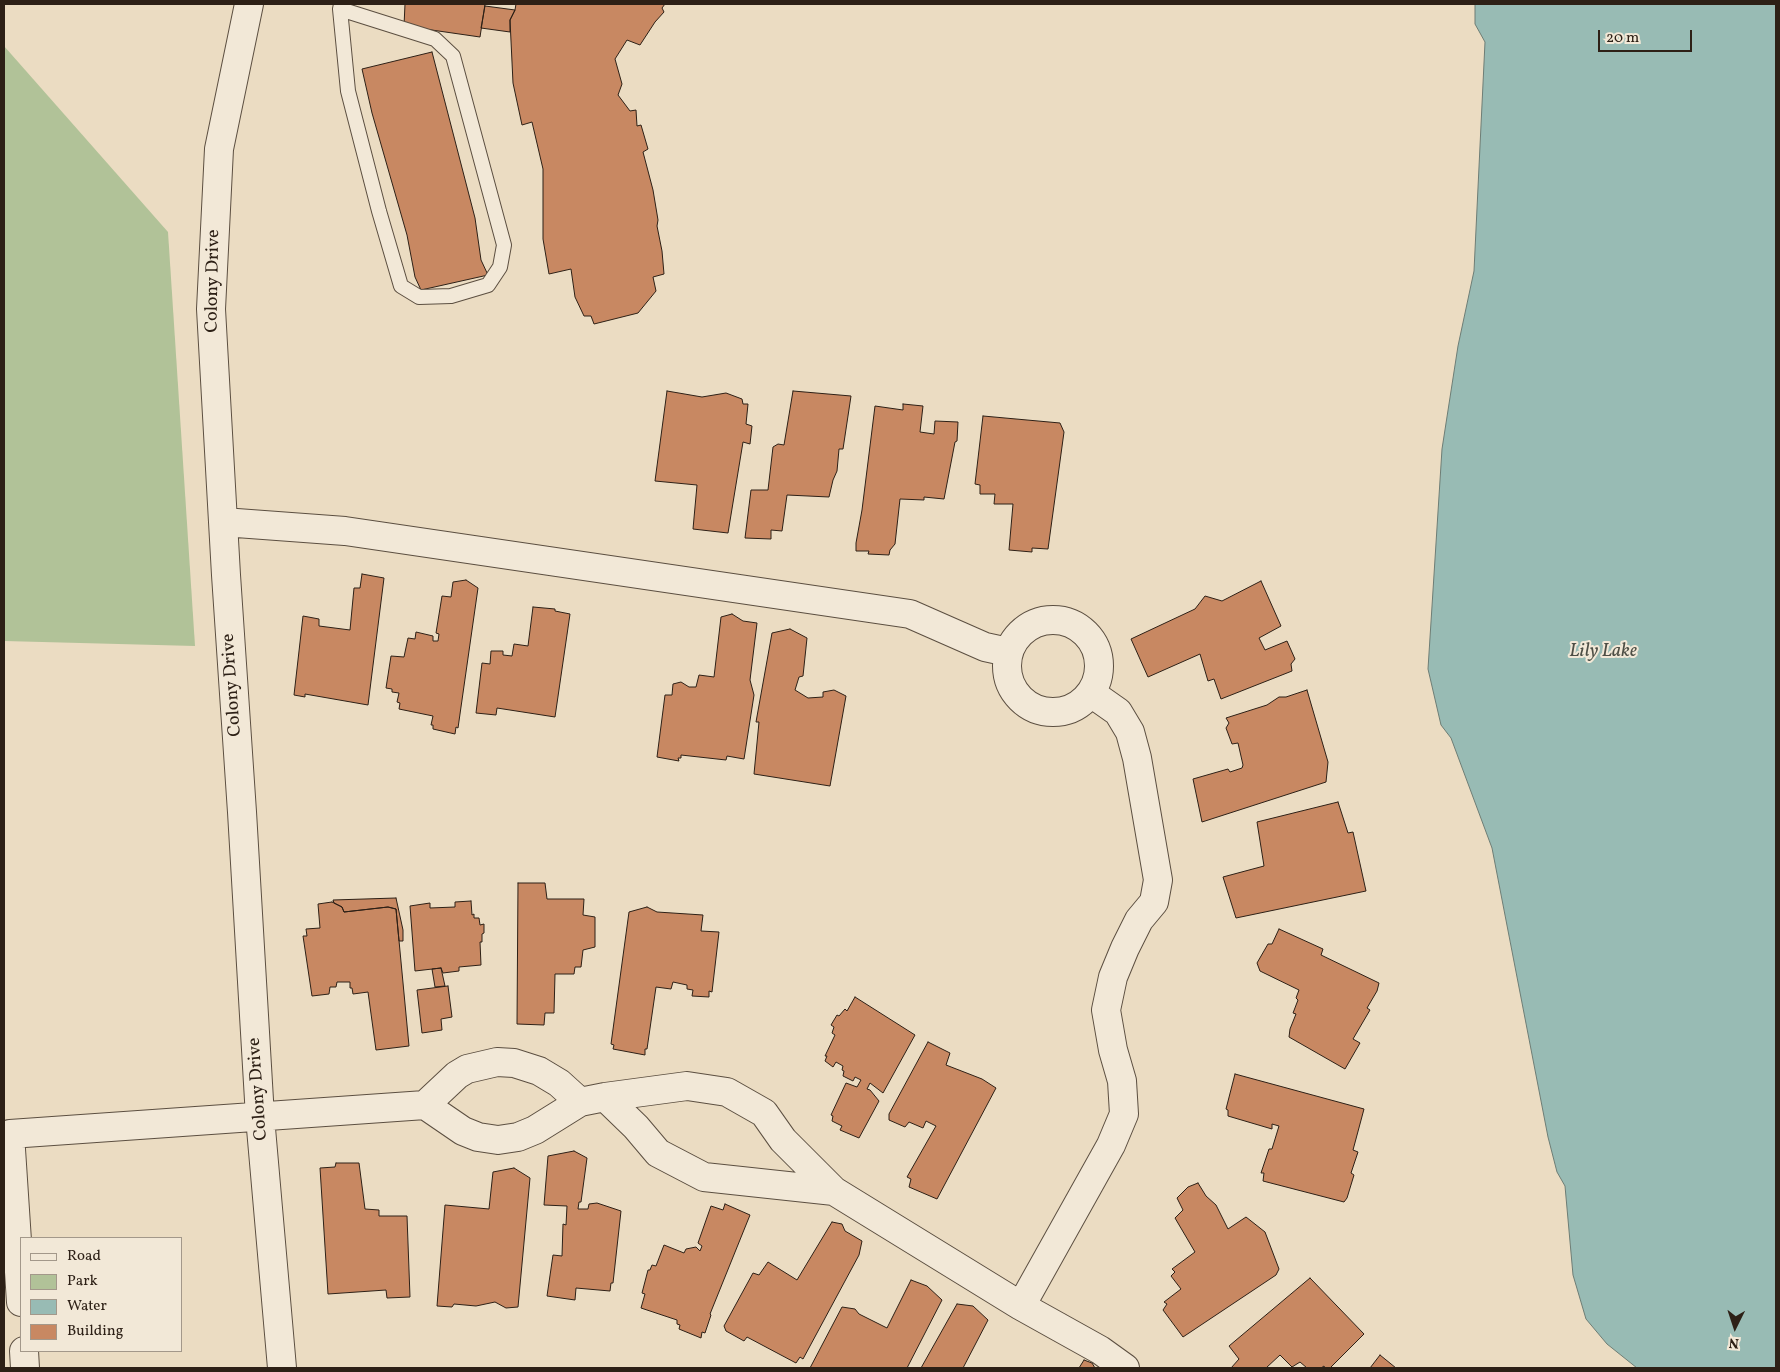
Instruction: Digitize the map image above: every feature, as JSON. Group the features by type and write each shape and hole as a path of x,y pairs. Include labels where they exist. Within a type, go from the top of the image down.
{"street":[{"name":"Colony Drive","path":"249,4 219,149 211,309 222,522 243,822 260,1117 282,1368"},
{"path":"222,522 345,531 910,614 985,646 1008,652"},
{"path":"1046,621 1061,621 1076,627 1088,636 1096,649 1099,664 1097,679 1091,693 1080,704 1066,710 1051,712 1036,710 1023,702 1013,691 1007,677 1008,652 1019,635 1031,625 1046,621"},
{"path":"1020,1306 1111,1145 1124,1114 1122,1081 1113,1050 1106,1010 1113,977 1124,948 1139,920 1154,902 1158,880 1137,758 1130,732 1118,712 1091,693"},
{"path":"20,1287 10,1134 425,1105 457,1076 468,1069 497,1062 514,1063 539,1071 592,1100 636,1127 658,1153 704,1177 834,1191"},
{"path":"425,1105 463,1131 478,1137 498,1140 518,1137 535,1130 592,1100 687,1086 727,1092 764,1113 784,1140 834,1191 1020,1306 1100,1350 1125,1368"},
{"path":"24,1352 26,1368"}],"lane":[{"path":"341,6 435,39 453,56 504,245 500,267 488,285 451,296 419,297 401,286 379,211 348,91 341,6"}],"green space":[{"path":"4,46 168,232 195,646 4,641"}],"water":[{"name":"Lily Lake","path":"1475,4 1776,4 1776,1368 1637,1368 1607,1344 1586,1319 1573,1275 1565,1186 1557,1172 1548,1137 1492,848 1451,738 1441,725 1428,669 1442,449 1458,346 1474,271 1485,42 1475,24"}],"building":[{"path":"405,4 485,4 480,37 404,26"},
{"path":"516,4 665,4 662,8 664,12 640,45 627,40 615,59 622,84 618,95 630,111 636,110 637,126 641,125 648,149 643,152 653,190 662,251 664,274 653,277 656,291 638,313 594,324 591,316 584,316 575,297 571,269 549,274 543,239 543,169 532,122 522,125 513,83 510,20"},
{"path":"485,6 515,10 510,20 510,32 481,28"},
{"path":"432,52 475,218 481,260 488,275 421,290 415,277 407,235 372,113 362,69"},
{"path":"667,391 702,397 726,393 742,399 743,404 748,404 746,424 752,426 750,444 743,442 728,533 693,529 697,485 655,481"},
{"path":"793,391 851,396 843,449 839,449 837,471 829,497 787,495 782,531 771,530 771,539 745,538 751,490 768,490 773,447 778,444 784,445"},
{"path":"903,404 923,406 920,432 934,434 935,421 958,422 957,441 955,442 944,499 924,497 924,500 900,499 895,544 890,550 889,555 868,554 869,551 856,551 875,406 903,410"},
{"path":"983,416 1060,423 1064,432 1048,549 1032,548 1032,552 1009,550 1013,504 994,504 995,494 980,494 980,485 975,484"},
{"path":"362,574 384,578 368,705 305,694 305,697 294,695 303,616 319,619 319,626 350,630 354,588 360,588"},
{"path":"466,580 478,588 458,728 456,727 455,734 433,729 433,725 431,725 433,716 399,709 400,703 397,702 399,693 392,692 392,689 386,688 391,656 404,657 408,638 415,639 416,632 433,636 433,641 438,641 439,634 436,633 442,596 451,597 453,582"},
{"path":"1261,581 1281,626 1259,638 1265,650 1287,641 1295,659 1291,664 1292,671 1221,699 1214,679 1208,681 1200,654 1148,677 1131,639 1195,609 1205,596 1222,601"},
{"path":"533,607 555,609 555,611 570,614 555,717 497,708 496,715 476,713 482,663 490,664 491,651 503,651 503,655 512,656 514,644 528,646"},
{"path":"732,614 743,621 757,623 750,680 754,695 744,759 727,756 726,760 681,755 681,758 678,758 679,761 657,757 665,695 672,695 673,684 681,682 689,687 696,687 699,675 714,677 721,617"},
{"path":"790,629 807,638 803,676 799,677 795,690 808,698 823,697 823,692 834,690 846,696 830,786 754,774 759,722 756,722 772,633"},
{"path":"1307,690 1328,762 1326,782 1202,822 1193,779 1228,769 1230,772 1242,768 1243,765 1238,743 1232,744 1226,728 1229,723 1226,718 1267,705 1279,697 1286,697"},
{"path":"1338,802 1348,833 1353,832 1366,891 1236,918 1223,877 1264,866 1257,822"},
{"path":"518,883 545,883 547,899 584,899 583,915 595,917 595,947 583,950 581,967 575,967 574,974 555,974 554,1013 545,1013 544,1025 517,1024"},
{"path":"396,898 403,930 403,941 399,941 396,909 388,907 344,912 342,907 334,903 333,900"},
{"path":"471,901 472,915 474,914 474,918 479,918 480,925 484,924 482,942 480,942 481,965 459,967 459,971 443,973 441,968 415,971 410,906 430,903 430,908 455,907 455,902"},
{"path":"332,902 342,907 344,912 388,907 396,909 409,1046 376,1050 368,992 353,994 350,982 337,982 336,987 330,987 329,994 312,996 303,936 307,936 306,929 320,928 318,904"},
{"path":"647,907 657,912 703,915 701,931 719,932 712,992 709,991 709,997 692,996 693,990 687,989 687,985 673,982 671,989 656,987 645,1055 613,1049 614,1045 611,1044 629,912"},
{"path":"1279,929 1323,949 1321,955 1379,983 1377,991 1367,1008 1370,1010 1353,1039 1360,1043 1345,1069 1289,1037 1296,1014 1293,1013 1298,1000 1296,998 1299,990 1260,971 1257,963 1268,944 1272,944"},
{"path":"441,968 445,986 435,987 432,969"},
{"path":"448,986 452,1017 441,1019 442,1030 422,1033 417,990"},
{"path":"855,997 915,1035 883,1093 870,1083 867,1089 879,1101 859,1138 840,1130 842,1126 832,1121 833,1116 831,1115 846,1083 857,1087 861,1080 855,1077 853,1081 843,1076 843,1066 836,1062 833,1067 825,1061 827,1056 825,1056 835,1035 832,1033 834,1027 831,1025 837,1015 839,1016 845,1009 847,1011"},
{"path":"928,1042 950,1053 946,1065 982,1079 996,1088 937,1199 909,1187 911,1179 907,1177 936,1126 926,1121 923,1128 909,1122 905,1127 889,1120 889,1114"},
{"path":"1235,1074 1364,1109 1353,1150 1358,1152 1351,1173 1354,1175 1344,1202 1263,1181 1264,1173 1261,1173 1269,1149 1272,1149 1279,1126 1272,1124 1272,1129 1228,1116 1228,1110 1226,1109"},
{"path":"574,1151 587,1158 581,1202 579,1202 578,1209 588,1209 589,1204 597,1203 621,1211 613,1283 611,1283 610,1291 576,1288 575,1300 547,1296 553,1255 562,1256 563,1224 566,1225 567,1206 544,1205 548,1156"},
{"path":"336,1163 359,1163 365,1209 379,1210 379,1216 407,1216 410,1297 387,1298 386,1290 328,1294 320,1168 335,1167"},
{"path":"514,1168 530,1178 518,1307 506,1308 495,1302 476,1306 454,1304 452,1307 437,1306 445,1205 489,1209 493,1172"},
{"path":"1198,1183 1206,1196 1216,1205 1228,1229 1246,1217 1265,1232 1279,1269 1276,1275 1183,1337 1163,1310 1167,1304 1164,1302 1181,1289 1171,1276 1175,1272 1172,1269 1195,1252 1175,1218 1183,1210 1177,1198 1188,1187"},
{"path":"725,1204 750,1215 710,1314 705,1333 702,1332 701,1338 679,1329 680,1325 677,1324 677,1320 641,1308 645,1294 642,1293 648,1270 650,1270 652,1265 656,1266 664,1245 684,1253 686,1249 696,1247 700,1251 702,1246 698,1243 711,1206 723,1210"},
{"path":"832,1222 842,1224 845,1231 862,1241 859,1255 803,1359 800,1357 796,1363 747,1337 744,1341 726,1331 724,1326 753,1273 759,1275 768,1262 797,1280"},
{"path":"1310,1278 1364,1334 1330,1368 1325,1368 1324,1366 1321,1368 1307,1368 1300,1362 1292,1367 1280,1355 1266,1368 1231,1368 1239,1359 1229,1346"},
{"path":"911,1280 927,1286 942,1300 907,1368 810,1368 842,1307 855,1309 859,1314 887,1328"},
{"path":"957,1304 973,1306 988,1320 963,1368 921,1368"},
{"path":"1380,1355 1396,1368 1370,1368"},
{"path":"1084,1360 1092,1363 1095,1368 1079,1368"}]}
